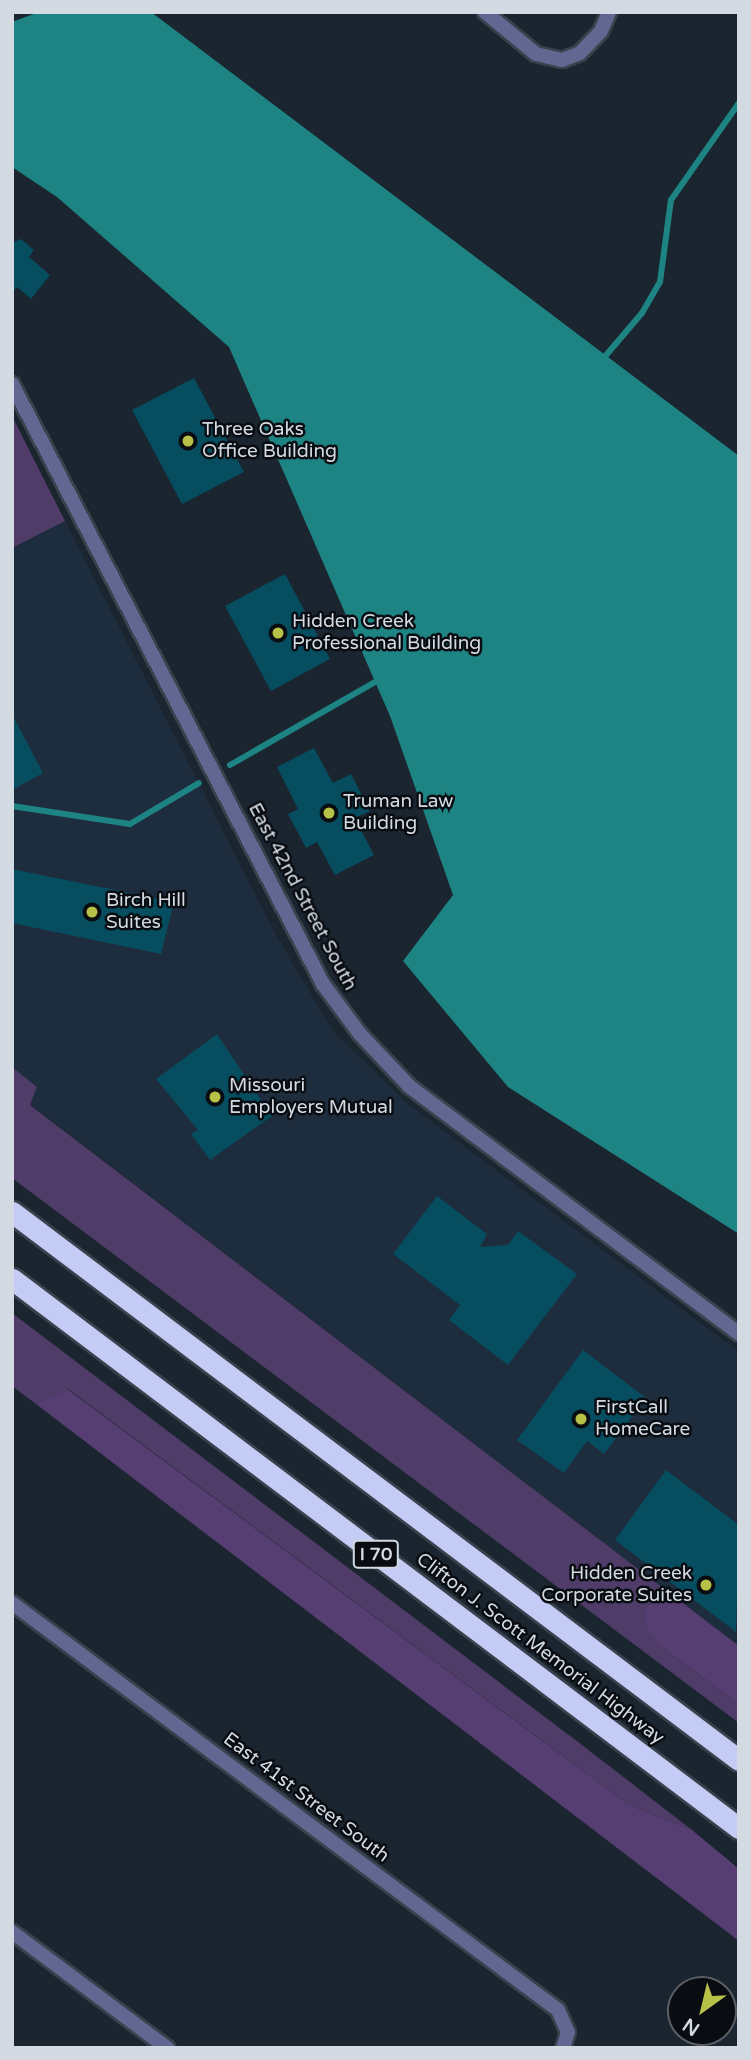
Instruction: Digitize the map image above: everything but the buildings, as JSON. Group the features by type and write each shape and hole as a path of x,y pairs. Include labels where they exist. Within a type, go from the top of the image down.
{"highway":[{"name":"Clifton J. Scott Memorial Highway","path":"12,1212 739,1760"},
{"name":"Clifton J. Scott Memorial Highway","path":"12,1279 739,1828"}],"street":[{"path":"485,12 536,54 562,60 574,56 601,31 609,12"},
{"name":"East 42nd Street South","path":"12,384 323,984 360,1034 409,1086 739,1334"},
{"name":"East 41st Street South","path":"12,1603 558,2010 568,2032 564,2048"},
{"path":"12,1932 167,2048"}],"shaded area":[{"path":"39,12 151,12 739,456 739,1234 508,1087 403,961 453,895 390,716 229,347 57,197 12,167 12,22"},
{"path":"12,416 65,521 12,548"},
{"path":"65,521 277,937 332,1030 408,1104 739,1352 739,1646 30,1104 37,1087 12,1067 12,548"},
{"path":"12,1067 37,1087 30,1105 667,1591 645,1608 659,1645 739,1704 739,1723 12,1178"},
{"path":"12,1313 692,1830 629,1805 68,1389 36,1404 12,1386"},
{"path":"67,1389 629,1805 692,1830 739,1869 739,1941 36,1404"},
{"path":"667,1591 739,1646 739,1704 659,1645 645,1625 645,1608"}],"waterway":[{"path":"602,360 642,313 660,282 671,200 739,103"},
{"path":"230,765 380,679"},
{"path":"12,806 130,824 199,783"}],"place":[{"name":"Three Oaks Office Building","path":"188,441"},
{"name":"Hidden Creek Professional Building","path":"278,633"},
{"name":"Truman Law Building","path":"329,813"},
{"name":"Birch Hill Suites","path":"92,912"},
{"name":"Missouri Employers Mutual","path":"215,1097"},
{"name":"FirstCall HomeCare","path":"581,1419"},
{"name":"Hidden Creek Corporate Suites","path":"706,1585"}]}
